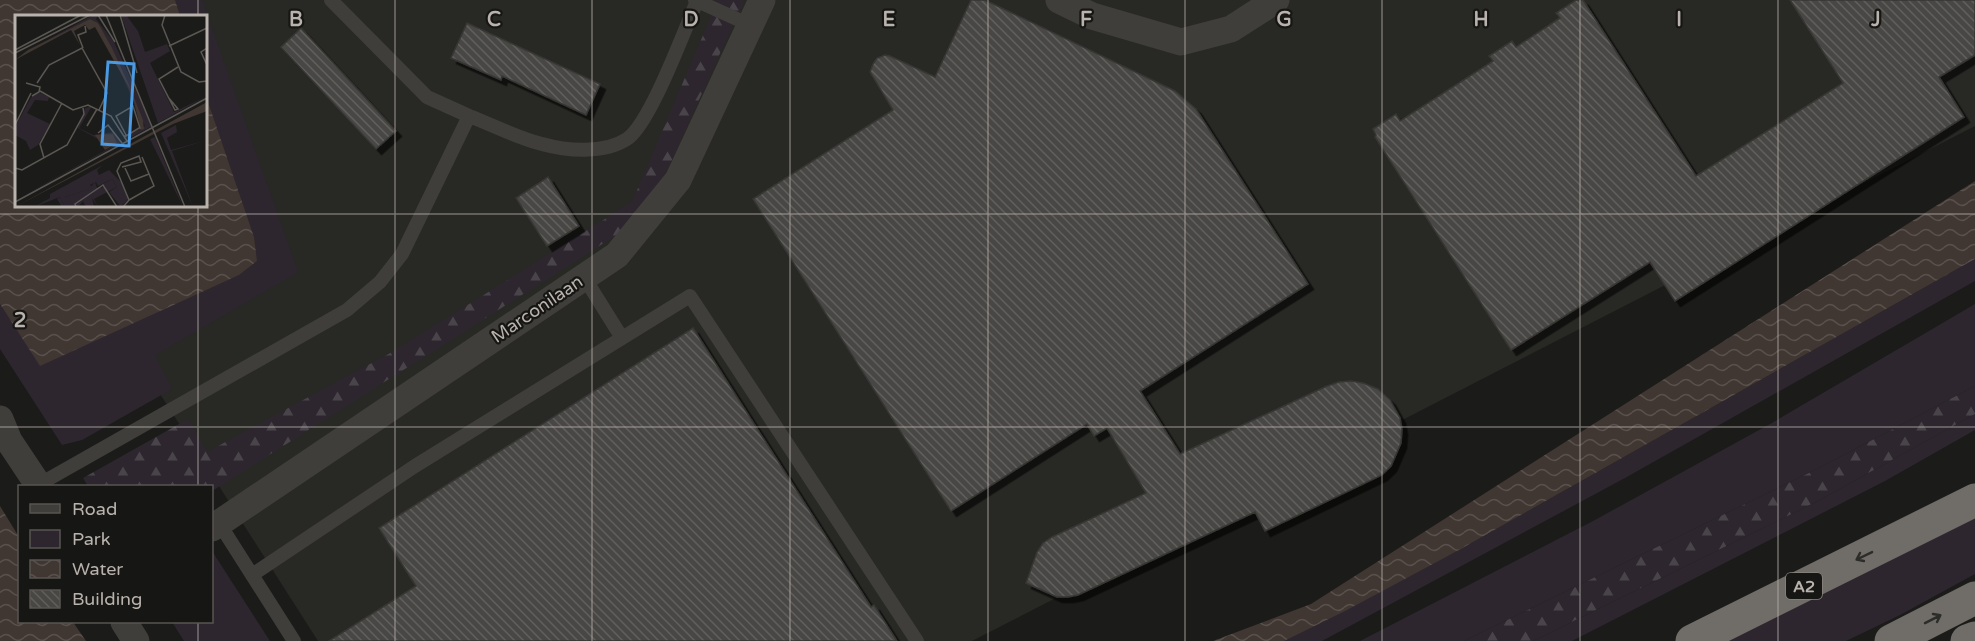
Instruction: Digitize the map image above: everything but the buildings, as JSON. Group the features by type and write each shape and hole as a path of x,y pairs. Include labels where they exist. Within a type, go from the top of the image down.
{"highway":[{"name":"A2","path":"1916,530 1975,488"},
{"name":"A2","path":"1692,641 1975,500"},
{"path":"1891,641 1975,598"},
{"path":"1967,641 1975,638"}],"street":[{"name":"Marconilaan","path":"215,525 617,255 678,180 762,0"},
{"path":"1059,0 1092,16 1181,42 1232,29 1276,0"},
{"path":"0,419 9,441 37,485"},
{"path":"125,623 136,641"}],"lane":[{"path":"330,0 427,97 541,144 586,150 620,143 629,138 655,99 696,0 750,25"},
{"path":"40,485 347,310 380,282 402,254 469,116"},
{"path":"585,277 622,338"},
{"path":"252,574 415,466 690,296 917,641"},
{"path":"215,525 252,574 294,641"}],"shaded area":[{"path":"0,0 1975,0 1975,126 972,641 318,641 41,207 207,207 207,15 15,15"}],"green space":[{"path":"175,0 202,0 298,272 155,355 172,389 82,440 62,445 0,349 0,304 40,365 239,275 257,261 254,237 207,99 207,15 180,15"},
{"path":"718,0 744,0 671,162 648,205 626,229 213,490 213,485 87,485 83,478 188,419 207,452 394,351 632,202"},
{"path":"1975,259 1975,281 1625,478 1322,641 1278,641 1459,550"},
{"path":"1975,304 1975,386 1817,469 1464,641 1360,641 1593,521 1770,424"},
{"path":"1975,386 1975,414 1816,502 1533,641 1464,641 1817,469"},
{"path":"1975,414 1975,430 1885,481 1572,641 1533,641 1816,502"},
{"path":"1975,518 1975,574 1900,615 1846,641 1724,641"},
{"path":"213,553 270,641 184,641 173,623 213,623"}],"water":[{"path":"0,0 175,0 180,15 15,15 15,207 207,207 207,99 254,237 257,261 239,275 40,366 0,304"},
{"path":"1975,181 1975,259 1459,550 1345,611 1284,641 1213,641 1311,604"},
{"path":"0,506 18,535 18,623 74,623 86,641 0,641"}]}
